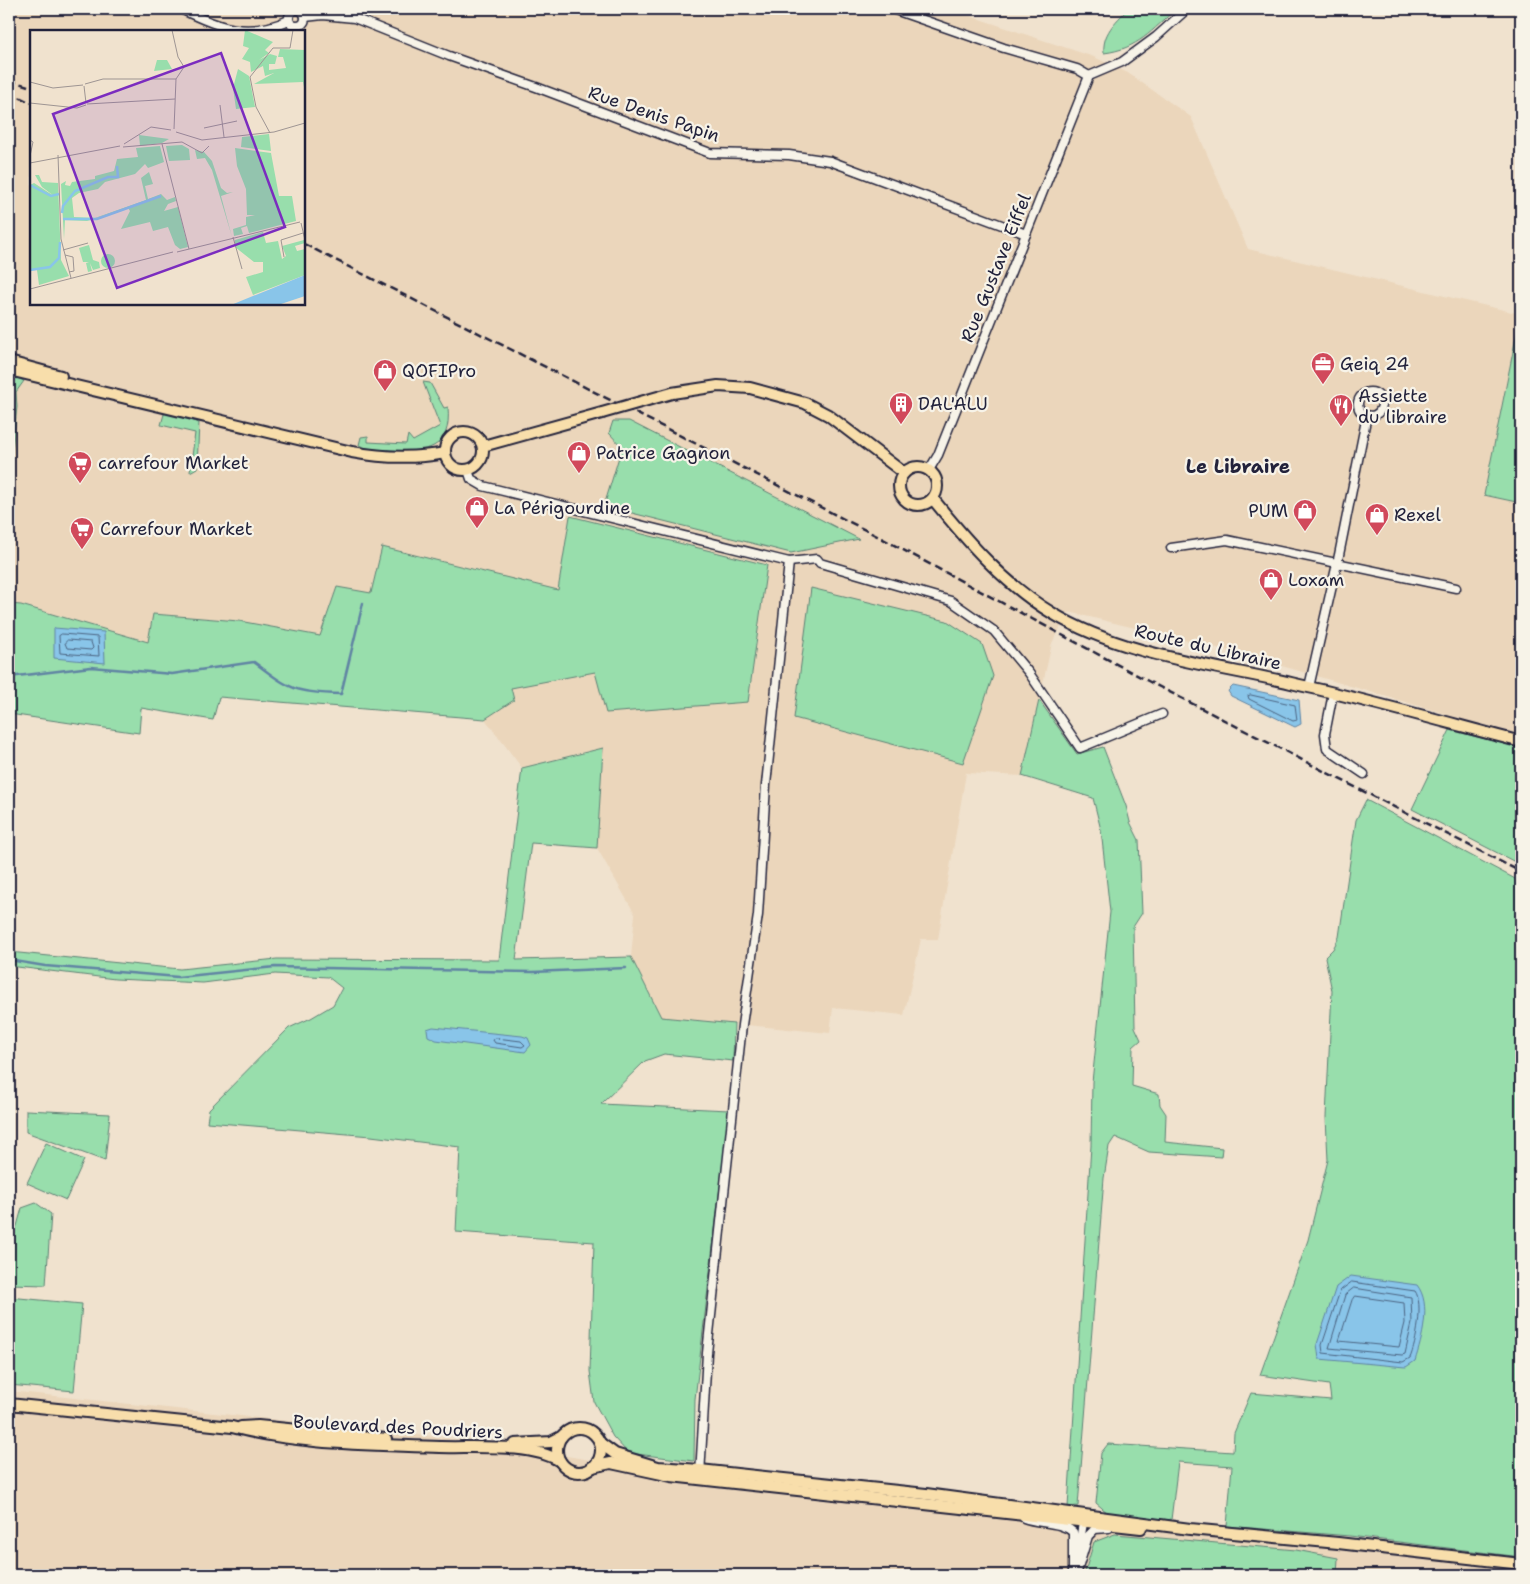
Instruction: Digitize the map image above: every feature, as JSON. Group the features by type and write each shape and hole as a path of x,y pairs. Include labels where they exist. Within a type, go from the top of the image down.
{"main road":[{"path":"9,362 162,402 207,416"},
{"path":"9,370 379,457 406,458 445,453"},
{"path":"483,446 672,393 718,386 750,388 805,403 828,415 904,473"},
{"path":"470,433 483,446 484,452 479,464 468,470 462,470 450,465 445,453 448,441 458,434 470,433"},
{"path":"913,467 929,470 936,481 937,487 932,499 923,505 911,504 906,501 899,491 899,484 904,473 913,467"},
{"name":"Route du Libraire","path":"932,499 988,562 1010,583 1068,622 1102,638 1309,687 1521,742"},
{"name":"Boulevard des Poudriers","path":"9,1404 232,1428 257,1434 343,1444 518,1449 551,1455 560,1461"},
{"name":"Boulevard des Poudriers","path":"232,1428 258,1426 384,1439 499,1445 544,1443 561,1437"},
{"path":"1190,1529 1131,1527 1083,1519 926,1494 700,1474 671,1476 611,1463 592,1467 582,1472 574,1471 560,1461 558,1445 561,1437 568,1431 584,1428 592,1432 600,1443 615,1454 645,1464 700,1474 1017,1515 1083,1519 1146,1522 1190,1529 1521,1564"},
{"path":"592,1467 600,1455 600,1443"}],"street":[{"path":"181,9 207,22 229,29 272,28 289,20"},
{"path":"296,9 302,12 305,18 302,24 298,26 292,25 289,20 290,13 296,9"},
{"path":"892,9 1004,48 1077,69 1089,76 1122,62 1156,37 1187,9"},
{"name":"Rue Denis Papin","path":"305,18 323,15 354,18 449,56 536,86 710,153 789,155 830,161 1026,234"},
{"name":"Rue Gustave Eiffel","path":"929,470 938,455 1089,76"},
{"path":"1309,687 1337,563 1367,415"},
{"path":"468,470 471,479 483,486 789,562 817,559 820,563 866,578 951,601 994,631 1029,673 1080,748 1162,714"},
{"path":"1171,548 1227,540 1456,588"},
{"path":"700,1474 707,1353 742,1025 758,915 766,785 789,562"},
{"path":"1333,693 1325,734 1327,749 1364,774"},
{"path":"1017,1515 1033,1521 1066,1526 1073,1532 1074,1575"},
{"path":"1074,1575 1083,1519"},
{"path":"1074,1575 1088,1536 1095,1529 1131,1527"}],"shaded area":[{"path":"9,9 949,9 1094,57 1128,73 1191,117 1248,249 1520,314 1485,495 1521,503 1521,748 1450,730 1446,714 1238,653 1069,612 1052,643 1022,776 966,773 938,939 921,939 904,1015 833,1008 830,1033 661,1017 631,957 635,914 597,848 603,748 522,768 485,719 514,700 511,688 595,672 748,702 766,565 570,516 558,590 382,547 371,594 337,587 320,637 239,621 153,614 149,642 21,605 9,604"},
{"path":"9,1391 490,1443 608,1463 634,1475 700,1479 1131,1527 1521,1564 1521,1575 9,1575"}],"green space":[{"path":"1128,9 1176,9 1152,31 1135,43 1116,51 1104,53 1107,34"},
{"path":"1521,312 1521,503 1484,495"},
{"path":"10,375 24,381 16,392 17,407 9,477"},
{"path":"423,382 430,383 444,408 448,407 446,432 441,440 434,446 415,451 374,449 359,445 361,437 368,436 368,442 406,444 408,435 413,441 440,426"},
{"path":"168,412 199,423 197,468 190,472 195,433 161,425 164,414"},
{"path":"613,421 629,421 859,539 791,553 604,506 622,447 609,433"},
{"path":"570,516 767,565 748,702 606,713 595,672 511,688 514,700 485,719 219,697 213,720 141,708 139,733 9,714 9,604 21,605 148,642 153,614 239,621 320,636 337,587 371,593 382,547 558,590"},
{"path":"811,588 947,621 982,644 993,676 963,763 794,718"},
{"path":"1039,700 1077,754 1103,747 1126,806 1130,822 1139,840 1142,913 1133,927 1135,1027 1141,1040 1133,1047 1132,1086 1159,1094 1160,1105 1166,1114 1165,1142 1222,1148 1221,1157 1149,1152 1115,1137 1109,1146 1104,1178 1078,1506 1068,1507 1091,1146 1092,1082 1110,912 1101,830 1093,798 1022,776"},
{"path":"1450,730 1521,748 1521,865 1412,809"},
{"path":"603,748 597,848 531,843 516,960 631,957 661,1017 734,1024 733,1061 664,1054 645,1061 601,1104 729,1110 695,1399 694,1461 628,1453 613,1437 594,1402 590,1371 594,1242 456,1232 460,1147 371,1136 207,1122 209,1109 289,1028 333,1005 342,988 328,977 275,974 203,983 115,979 9,966 9,952 180,969 277,959 499,960 522,768"},
{"path":"1366,800 1521,882 1521,1557 1350,1536 1227,1526 1232,1466 1178,1462 1171,1520 1108,1513 1096,1503 1101,1453 1108,1444 1233,1452 1234,1433 1251,1393 1331,1400 1329,1385 1260,1375 1308,1240 1328,1160 1326,1117 1332,991 1325,957 1333,949 1339,937 1356,820"},
{"path":"26,1110 110,1114 105,1161 26,1132"},
{"path":"46,1143 84,1160 66,1200 27,1183"},
{"path":"36,1203 51,1214 46,1285 9,1284 9,1238 17,1226 22,1208"},
{"path":"9,1297 82,1304 74,1391 9,1385"},
{"path":"1115,1534 1296,1550 1338,1558 1337,1575 1084,1575 1094,1542"}],"water":[{"path":"54,628 104,632 105,663 54,658"},
{"path":"1233,686 1299,700 1301,724 1295,727 1231,696 1228,691"},
{"path":"433,1027 522,1036 528,1038 531,1045 525,1052 436,1040 428,1036 427,1029"},
{"path":"1351,1276 1417,1285 1422,1293 1425,1312 1423,1332 1415,1361 1406,1367 1319,1359 1317,1344 1336,1287"}],"waterway":[{"path":"9,677 91,667 172,674 254,662 293,688 302,691 341,694 363,603"},
{"path":"9,960 45,966 178,977 275,967 533,972 626,968"}],"railway":[{"path":"9,80 30,87"},
{"path":"9,92 30,102"},
{"path":"305,245 881,538 1148,681 1521,872"}],"place":[{"name":"Geiq 24","path":"1323,385"},
{"name":"QOFIPro","path":"385,392"},
{"name":"DAL'ALU","path":"901,425"},
{"name":"Assiette du libraire","path":"1341,427"},
{"name":"Patrice Gagnon","path":"579,474"},
{"name":"carrefour Market","path":"80,484"},
{"name":"La Périgourdine","path":"477,529"},
{"name":"PUM","path":"1305,532"},
{"name":"Rexel","path":"1377,536"},
{"name":"Carrefour Market","path":"82,550"},
{"name":"Loxam","path":"1271,601"}],"district":[{"name":"Le Libraire","path":"1238,466"}]}
